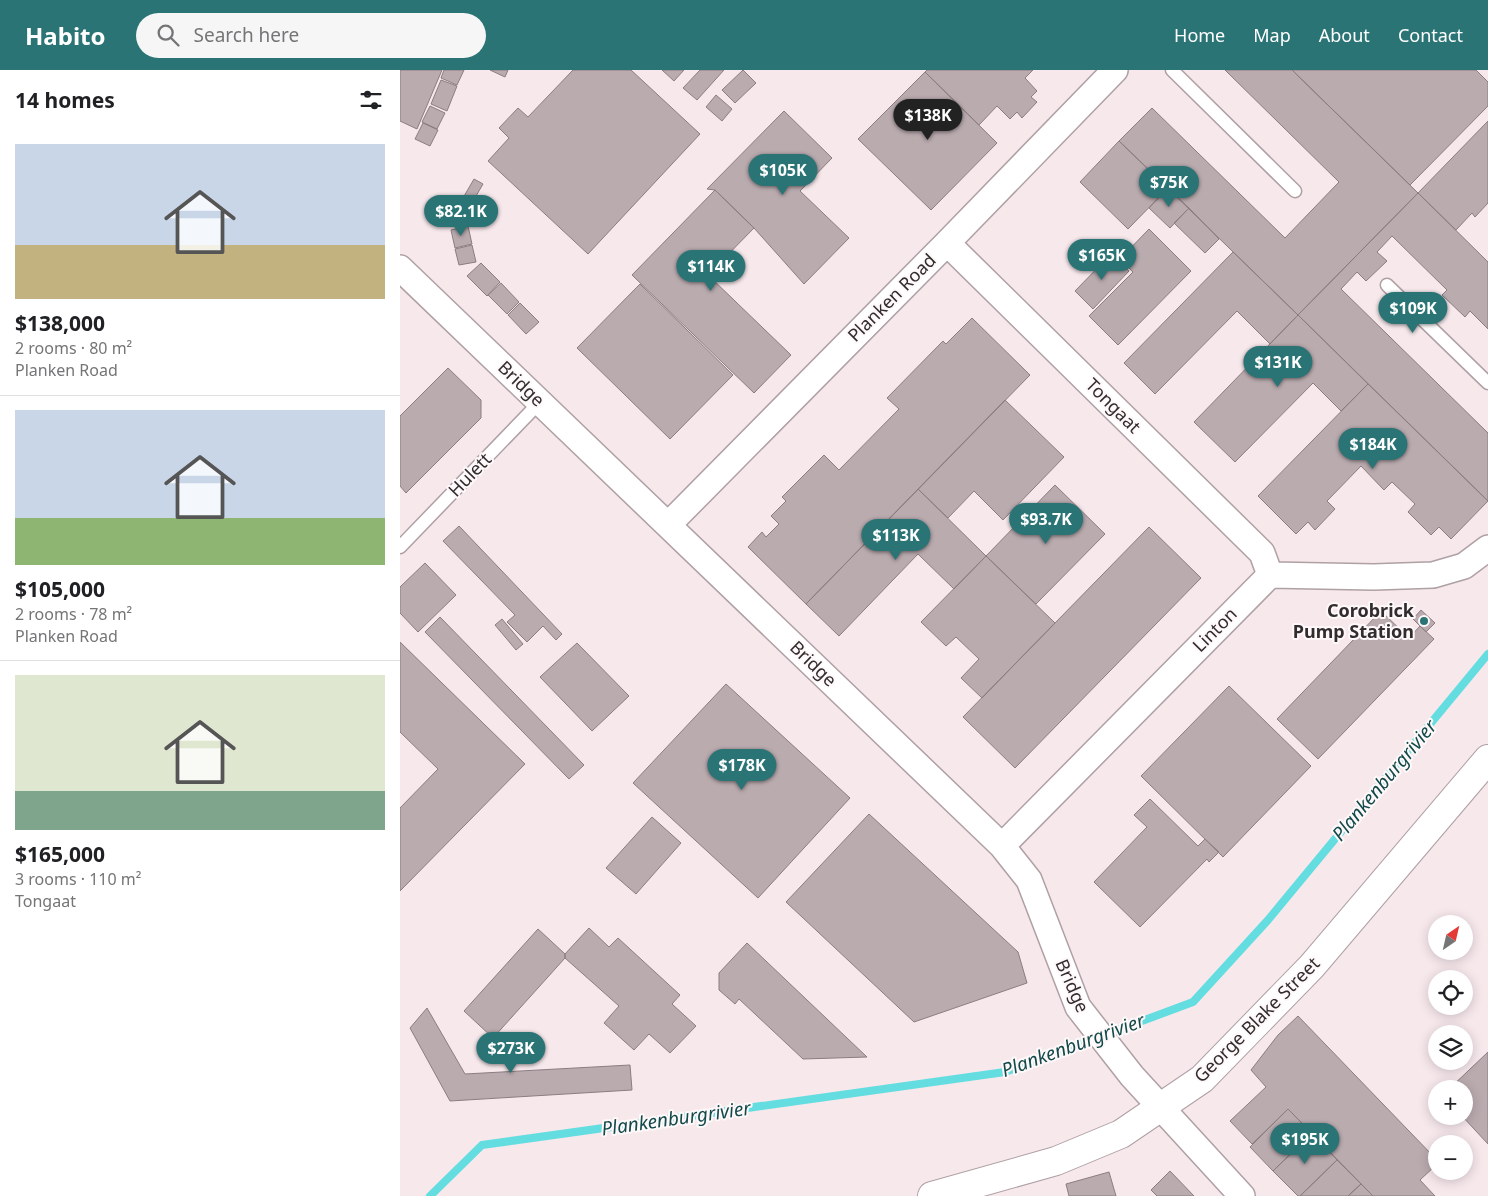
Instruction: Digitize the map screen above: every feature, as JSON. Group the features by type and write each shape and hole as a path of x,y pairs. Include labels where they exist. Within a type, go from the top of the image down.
{"street":[{"name":"Planken Road","path":"668,525 1115,70"},
{"name":"Tongaat","path":"947,243 1262,553 1270,575"},
{"name":"Bridge","path":"400,268 1002,846 1030,880 1078,1007 1132,1076 1242,1196"},
{"path":"1270,575 1374,577 1433,575 1464,566 1488,548"},
{"name":"Linton","path":"1002,846 1270,575"},
{"name":"George Blake Street","path":"932,1196 1056,1161 1121,1134 1202,1080 1312,966 1488,759"}],"lane":[{"path":"1172,70 1295,191"},
{"path":"1387,285 1488,383"},
{"name":"Hulett","path":"400,547 540,402"}],"building":[{"path":"400,70 442,70 417,129 400,121"},
{"path":"444,70 464,70 457,85 441,78"},
{"path":"490,70 508,70 505,77"},
{"path":"573,70 631,70 700,134 588,254 488,161 509,138 499,128 518,108 528,117"},
{"path":"662,70 684,70 674,81"},
{"path":"700,70 724,70 697,100 683,88"},
{"path":"743,70 756,83 735,103 722,90"},
{"path":"927,70 1033,70 1025,78 1037,91 1031,97 1037,102 1022,118 1017,112 1010,119 997,106 979,125 925,72"},
{"path":"1225,70 1292,70 1418,193 1298,315 1119,141 1152,108 1285,238 1339,182"},
{"path":"1292,70 1476,70 1488,82 1488,106 1410,185"},
{"path":"925,72 997,143 931,210 858,139"},
{"path":"441,80 457,86 447,111 431,104"},
{"path":"716,95 732,109 722,121 706,107"},
{"path":"430,106 445,113 437,129 422,122"},
{"path":"784,111 832,158 800,191 849,238 804,284 754,228 715,190 707,189"},
{"path":"1488,121 1488,203 1475,217 1472,213 1456,230 1418,193"},
{"path":"423,123 438,130 430,146 415,139"},
{"path":"1119,141 1168,188 1128,229 1080,182"},
{"path":"474,179 483,184 465,215 456,210"},
{"path":"1168,188 1189,208 1170,228 1149,208"},
{"path":"715,190 754,228 708,275 791,355 754,393 632,275"},
{"path":"1418,193 1488,262 1488,329 1470,311 1465,317 1442,295 1447,290 1392,236 1377,252 1387,261 1366,281 1357,272 1341,289 1488,433 1488,501 1298,315"},
{"path":"1189,208 1219,239 1205,253 1174,223"},
{"path":"468,226 472,244 455,248 451,230"},
{"path":"1149,229 1191,271 1118,345 1089,316 1133,272 1120,259"},
{"path":"472,245 476,262 459,265 455,249"},
{"path":"1233,252 1298,315 1270,344 1237,311 1155,394 1124,363"},
{"path":"1111,254 1129,271 1093,309 1075,291"},
{"path":"481,263 500,282 487,296 467,276"},
{"path":"501,283 519,302 507,314 488,295"},
{"path":"640,284 733,375 670,439 577,348"},
{"path":"520,303 539,322 526,334 508,315"},
{"path":"1298,315 1368,384 1341,411 1313,383 1235,462 1194,422"},
{"path":"972,318 1030,375 806,604 748,547 762,532 766,537 779,524 771,516 786,501 782,497 824,455 839,470 899,409 887,398 943,341 946,344"},
{"path":"448,368 481,400 481,418 406,493 400,486 400,416"},
{"path":"1368,384 1488,501 1451,539 1439,527 1431,535 1408,512 1415,504 1392,482 1384,490 1361,466 1327,501 1335,509 1315,530 1308,522 1296,534 1258,496"},
{"path":"1005,400 1064,457 1003,520 974,491 948,518 918,489"},
{"path":"1055,485 1105,534 1036,604 986,556"},
{"path":"918,489 986,556 954,589 918,554 839,636 806,604"},
{"path":"459,526 562,634 556,640 543,626 527,642 507,622 515,615 443,541"},
{"path":"1149,527 1201,578 1015,768 963,717"},
{"path":"986,556 1055,623 982,698 961,678 979,659 956,637 946,646 921,622"},
{"path":"425,563 456,595 418,632 400,613 400,587"},
{"name":"Corobrick Pump Station","path":"1421,610 1435,623 1426,632 1413,619"},
{"path":"1381,611 1409,638 1420,626 1434,639 1318,759 1277,719"},
{"path":"440,617 584,765 569,779 425,632"},
{"path":"502,619 523,644 516,650 495,625"},
{"path":"400,642 525,764 400,891 400,808 438,769 400,732"},
{"path":"577,643 629,696 592,731 540,677"},
{"path":"726,684 850,798 758,898 633,783"},
{"path":"1229,686 1311,766 1223,857 1141,776"},
{"path":"1150,799 1198,846 1205,839 1219,852 1209,862 1207,859 1140,927 1094,882 1147,827 1134,815"},
{"path":"869,814 1018,952 1027,983 914,1022 786,902"},
{"path":"652,817 681,843 636,894 606,868"},
{"path":"589,928 609,947 618,938 680,995 672,1004 696,1026 670,1053 649,1034 634,1050 604,1023 619,1006 565,958 565,954"},
{"path":"538,929 565,954 565,958 493,1038 464,1011"},
{"path":"747,943 867,1057 803,1059 739,999 735,1004 719,990 719,973"},
{"path":"427,1008 465,1074 630,1065 632,1090 450,1101 410,1028"},
{"path":"1298,1016 1428,1151 1428,1172 1420,1180 1435,1196 1373,1196 1288,1109 1252,1144 1230,1121 1266,1087 1251,1070 1278,1035"},
{"path":"1488,1052 1488,1144 1470,1125 1473,1125 1473,1080 1458,1080 1469,1070 1473,1070 1473,1066"},
{"path":"1288,1109 1312,1133 1273,1171 1250,1147"},
{"path":"1312,1133 1337,1160 1298,1196 1273,1171"},
{"path":"1337,1160 1361,1184 1348,1196 1300,1196"},
{"path":"1170,1171 1194,1196 1157,1196 1151,1190"},
{"path":"1109,1172 1116,1196 1069,1196 1066,1184"},
{"path":"1361,1184 1373,1196 1348,1196"}],"waterway":[{"name":"Plankenburgrivier","path":"430,1196 482,1145 1005,1072 1193,1002 1268,920 1488,654"}],"place":[{"name":"Corobrick Pump Station","path":"1424,621"}]}
